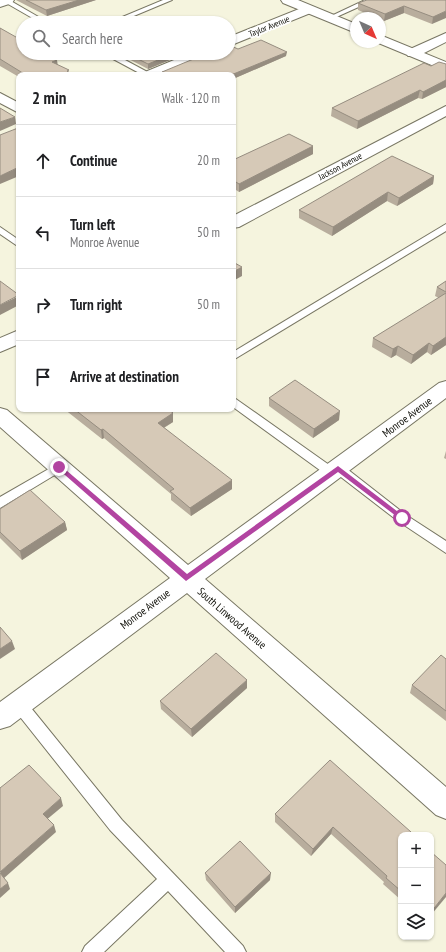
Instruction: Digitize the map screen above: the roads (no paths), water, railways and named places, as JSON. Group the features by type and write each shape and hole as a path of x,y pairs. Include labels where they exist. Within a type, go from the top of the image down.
{"street":[{"path":"287,0 350,26"},
{"name":"Taylor Avenue","path":"236,39 309,9"},
{"path":"413,53 446,37"},
{"path":"386,42 446,67"},
{"path":"156,72 186,60"},
{"path":"0,97 16,107"},
{"name":"Jackson Avenue","path":"236,221 446,110"},
{"path":"0,346 16,338"},
{"name":"Monroe Avenue","path":"9,710 186,578 335,471 446,388"},
{"name":"South Linwood Avenue","path":"0,415 446,805"}],"lane":[{"path":"129,16 169,0"},
{"path":"330,18 371,0"},
{"path":"4,1 33,16"},
{"path":"120,60 143,72"},
{"path":"236,355 446,227"},
{"path":"0,230 16,242"},
{"path":"236,403 446,548"},
{"path":"0,503 59,467"},
{"path":"9,710 237,952"},
{"path":"91,952 168,880"}]}
